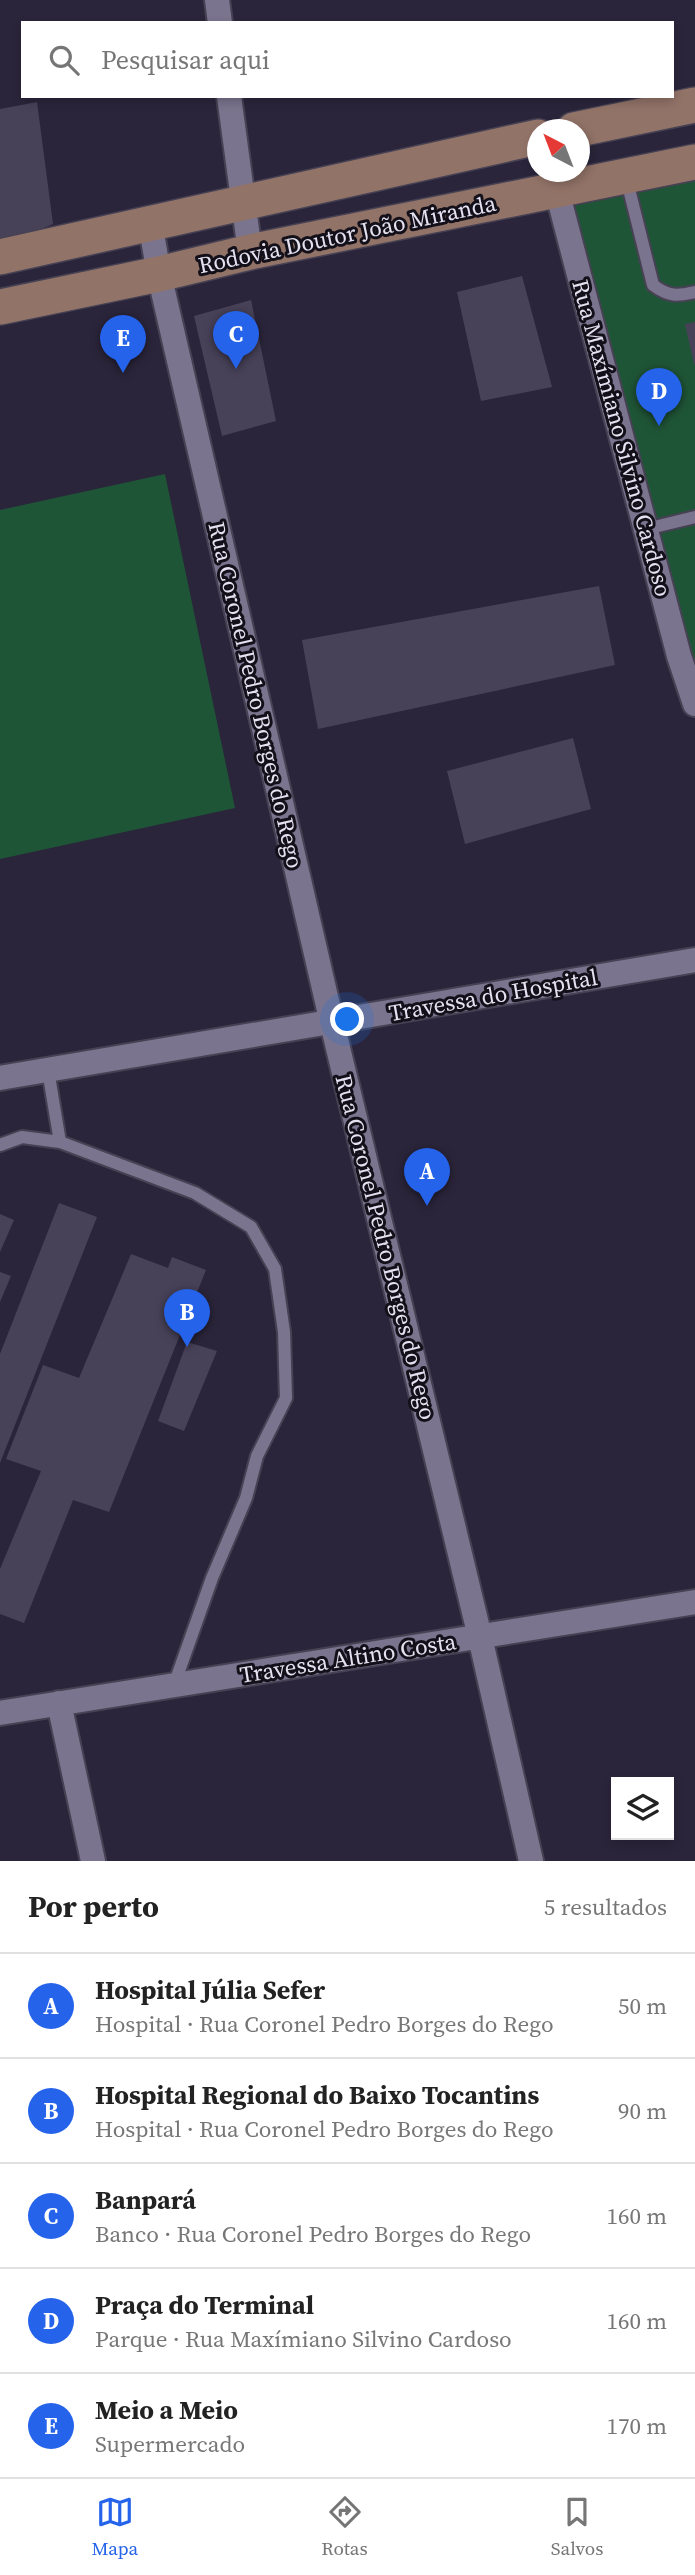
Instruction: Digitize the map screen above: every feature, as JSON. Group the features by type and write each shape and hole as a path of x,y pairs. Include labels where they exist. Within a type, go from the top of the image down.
{"main road":[{"path":"590,127 695,105"},
{"path":"0,257 527,139"},
{"name":"Rodovia Doutor João Miranda","path":"590,179 626,177 695,162"},
{"name":"Rodovia Doutor João Miranda","path":"0,307 159,274 552,182"}],"street":[{"path":"217,0 220,21"},
{"path":"229,98 250,251"},
{"name":"Rua Maxímiano Silvino Cardoso","path":"556,182 679,656 695,704"},
{"name":"Rua Coronel Pedro Borges do Rego","path":"149,222 332,1023 480,1636 531,1861"},
{"name":"Travessa do Hospital","path":"0,1078 695,960"},
{"name":"Travessa Altino Costa","path":"0,1713 695,1602"},
{"path":"59,1703 93,1861"}],"lane":[{"path":"626,177 653,285 674,296 695,292"},
{"path":"646,529 695,517"},
{"path":"48,1070 60,1142"},
{"path":"0,1145 22,1137 60,1142 195,1194 251,1227 275,1269 284,1332 286,1398 257,1456 246,1498 212,1578 174,1685"}],"green space":[{"path":"695,164 695,659 687,660 559,193"},
{"path":"165,474 235,808 0,859 0,510"}],"building":[{"path":"37,102 53,224 25,236 0,238 0,109"},
{"path":"522,276 552,387 481,401 457,292"},
{"path":"251,300 276,421 222,436 194,316"},
{"path":"695,322 695,364 694,364 685,324"},
{"path":"599,586 615,665 318,729 302,640"},
{"path":"573,738 591,809 465,844 447,771"},
{"path":"59,1203 97,1217 0,1463 0,1354"},
{"path":"0,1214 14,1220 0,1252"},
{"path":"131,1254 168,1268 172,1257 206,1270 109,1512 73,1500 24,1623 0,1614 0,1569 41,1471 6,1459 43,1365 79,1378"},
{"path":"0,1272 11,1276 0,1302"},
{"path":"187,1342 217,1351 184,1431 158,1421"}],"place":[{"name":"Banpará","path":"236,369"},
{"name":"Meio a Meio","path":"123,373"},
{"name":"Praça do Terminal","path":"659,426"},
{"name":"Hospital Júlia Sefer","path":"427,1206"},
{"name":"Hospital Regional do Baixo Tocantins","path":"187,1347"}]}
